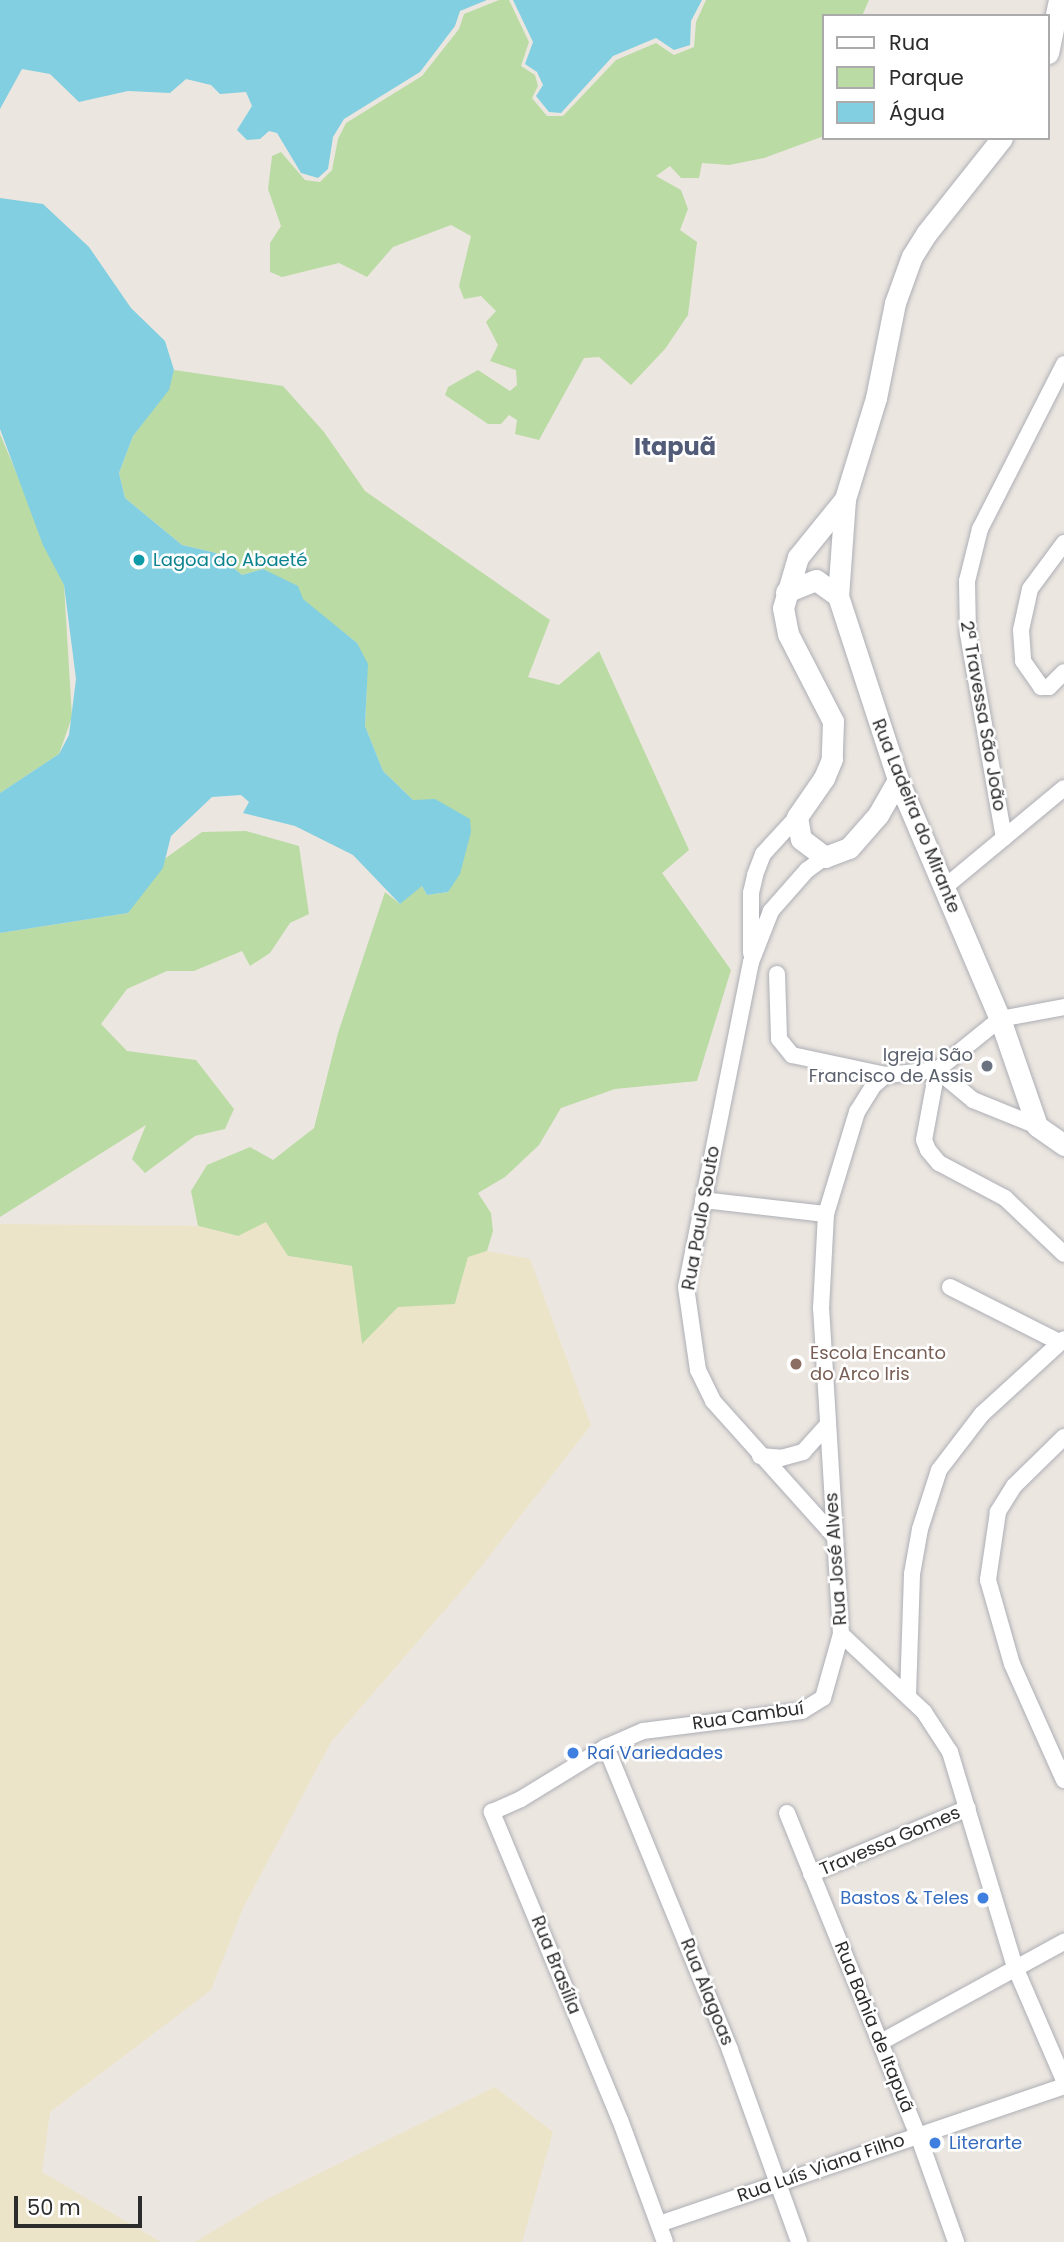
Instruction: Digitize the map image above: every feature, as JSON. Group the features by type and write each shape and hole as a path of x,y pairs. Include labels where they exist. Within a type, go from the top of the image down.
{"street":[{"path":"1050,43 1059,0"},
{"name":"Rua Ladeira do Mirante","path":"1000,140 912,257 895,303 876,398 845,499 838,596 898,780 946,886 1000,1019 1037,1126"},
{"name":"2ª Travessa São João","path":"1004,838 968,634 967,581 980,529 1064,364"},
{"name":"Rua Paulo Souto","path":"751,962 751,893 755,875 763,854 797,817 824,778 834,740 828,704 784,623 786,592 797,557 845,499"},
{"path":"1064,543 1030,589 1024,606 1021,630 1027,671 1044,689 1064,672"},
{"path":"786,592 816,580 838,596"},
{"name":"Rua Paulo Souto","path":"834,1536 713,1401 698,1370 686,1287 751,962 771,911 807,870 861,838 898,780"},
{"path":"946,886 1064,788"},
{"path":"797,817 801,839 825,858"},
{"path":"777,974 779,1040 792,1055 886,1075 937,1070 1000,1019 1064,1007"},
{"path":"937,1070 973,1100 1037,1126 1061,1140"},
{"path":"937,1070 924,1140 928,1150 939,1163 1005,1198 1064,1254"},
{"name":"Rua José Alves","path":"886,1075 874,1085 857,1112 826,1214 821,1310 841,1634 908,1695 950,1752 1015,1967 1064,2080"},
{"path":"703,1200 826,1214"},
{"path":"908,1695 912,1574 920,1529 939,1470 982,1414 1061,1340 950,1287"},
{"path":"760,1456 792,1457 803,1452 827,1426"},
{"path":"1064,1437 1014,1486 998,1511 988,1580 1012,1664 1064,1780"},
{"name":"Rua Cambuí","path":"606,1747 666,1726 813,1707 831,1684 841,1634"},
{"name":"Rua Alagoas","path":"606,1747 716,2013 799,2242"},
{"name":"Rua Brasília","path":"606,1747 522,1799 492,1812 665,2242"},
{"name":"Travessa Gomes","path":"811,1874 968,1808"},
{"name":"Rua Bahia de Itapuã","path":"787,1814 918,2135 956,2242"},
{"path":"881,2042 1064,1942"},
{"name":"Rua Luís Viana Filho","path":"659,2224 1064,2086"}],"green space":[{"path":"499,0 509,0 529,42 521,66 535,75 538,86 532,98 547,116 563,116 616,60 656,43 674,55 694,47 696,22 706,0 869,0 863,14 822,14 822,137 764,158 729,165 702,163 699,178 681,178 670,166 656,176 681,190 688,209 680,230 697,242 688,315 665,349 631,385 599,357 584,358 539,440 515,434 517,420 509,415 501,424 488,424 445,395 448,387 478,370 510,391 517,385 516,370 490,361 498,345 486,322 496,311 481,296 464,299 459,286 471,236 451,225 393,247 367,277 339,263 282,277 270,272 270,243 281,226 268,189 272,156 281,152 305,180 320,182 332,170 338,139 346,123 422,76 459,29 464,14"},
{"path":"174,370 283,386 324,432 365,491 550,620 528,677 559,685 599,651 689,850 662,873 731,970 697,1081 615,1089 561,1108 539,1145 505,1177 478,1193 491,1213 493,1231 487,1251 468,1258 455,1304 362,1345 351,1266 288,1256 238,1236 198,1226 191,1191 207,1165 250,1147 273,1160 314,1128 338,1033 385,892 400,904 414,889 422,886 427,895 448,892 464,855 428,802 413,800 383,771 365,726 367,684 357,643 263,569 242,575 216,553 182,545 125,498 119,473 133,436 168,390"},
{"path":"0,434 64,585 72,717 59,754 0,793"},
{"path":"246,831 299,846 309,914 290,923 270,953 250,966 242,951 194,971 167,971 127,989 101,1024 127,1051 196,1060 234,1109 225,1129 195,1136 145,1173 132,1159 146,1125 0,1217 0,933 128,913 163,860 202,832"}],"sand":[{"path":"266,1222 288,1256 352,1266 362,1344 398,1307 455,1304 468,1257 487,1251 530,1259 591,1425 469,1582 331,1742 243,1908 211,1990 50,2112 42,2172 161,2242 0,2242 0,1224 198,1226 238,1236"},
{"path":"495,2087 553,2132 522,2242 195,2242 265,2200"}],"water":[{"path":"0,0 487,0 460,11 455,26 420,72 344,119 333,137 328,169 318,178 301,173 277,133 269,131 260,139 247,140 237,130 252,106 246,92 220,94 211,85 186,79 170,93 128,91 79,102 50,74 22,69 0,109"},
{"path":"513,0 702,0 691,21 690,45 674,50 656,38 613,56 561,113 549,112 536,96 543,85 537,72 525,64 533,42"},
{"name":"Lagoa do Abaeté","path":"0,198 43,204 89,247 131,308 165,341 174,370 169,390 133,436 119,473 125,498 182,545 216,553 242,575 263,569 298,586 303,599 357,643 368,664 365,726 383,771 413,800 435,799 470,819 471,832 460,874 448,892 427,895 422,886 400,904 353,855 295,826 243,813 249,802 241,795 212,797 171,836 163,868 128,913 0,933 0,793 59,754 69,735 76,679 64,585 43,545 0,429"}],"place":[{"name":"Lagoa do Abaeté","path":"139,560"},
{"name":"Igreja São Francisco de Assis","path":"987,1066"},
{"name":"Escola Encanto do Arco Iris","path":"796,1364"},
{"name":"Raí Variedades","path":"573,1753"},
{"name":"Bastos & Teles","path":"983,1898"},
{"name":"Literarte","path":"935,2143"}],"district":[{"name":"Itapuã","path":"675,447"}]}
